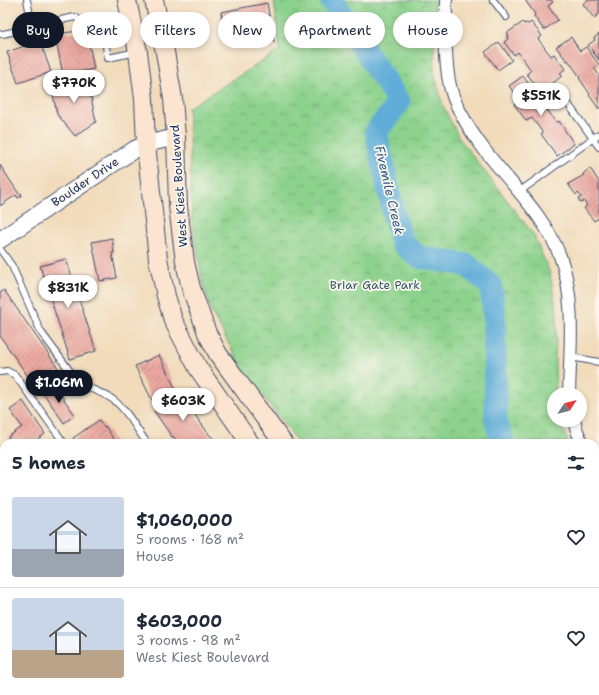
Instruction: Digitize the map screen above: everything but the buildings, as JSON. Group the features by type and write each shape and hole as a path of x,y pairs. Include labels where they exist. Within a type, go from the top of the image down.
{"main road":[{"path":"127,0 138,52 144,98 146,144 158,259 166,296 173,320 198,368 247,439"},
{"name":"West Kiest Boulevard","path":"154,0 173,99 176,137 178,206 185,262 191,288 207,332 218,354 280,439"}],"street":[{"path":"446,0 446,56 449,82 457,105 471,132 484,152 519,192 546,228 560,256 567,288 571,317 569,387"},
{"name":"Boulder Drive","path":"0,240 135,149 146,144 176,137"},
{"path":"576,427 581,439"}],"lane":[{"path":"0,34 27,26 31,18 27,0"},
{"path":"493,0 506,18"},
{"path":"106,48 108,58 138,52"},
{"path":"562,94 599,147"},
{"path":"519,192 599,134"},
{"path":"0,249 12,266 41,332 78,382 112,398 120,406 144,439"},
{"path":"570,357 599,362"},
{"path":"0,372 7,372 15,375 61,439"}],"green space":[{"name":"Briar Gate Park","path":"274,0 435,0 435,12 393,12 393,48 434,48 434,72 443,106 459,138 533,234 550,273 557,314 556,387 547,387 547,427 562,427 567,439 295,439 241,366 212,313 202,280 192,220 188,108 280,50"}],"waterway":[{"name":"Fivemile Creek","path":"331,0 399,102 376,132 394,215 402,243 419,257 467,265 491,286 494,313 496,422 502,439"}]}
